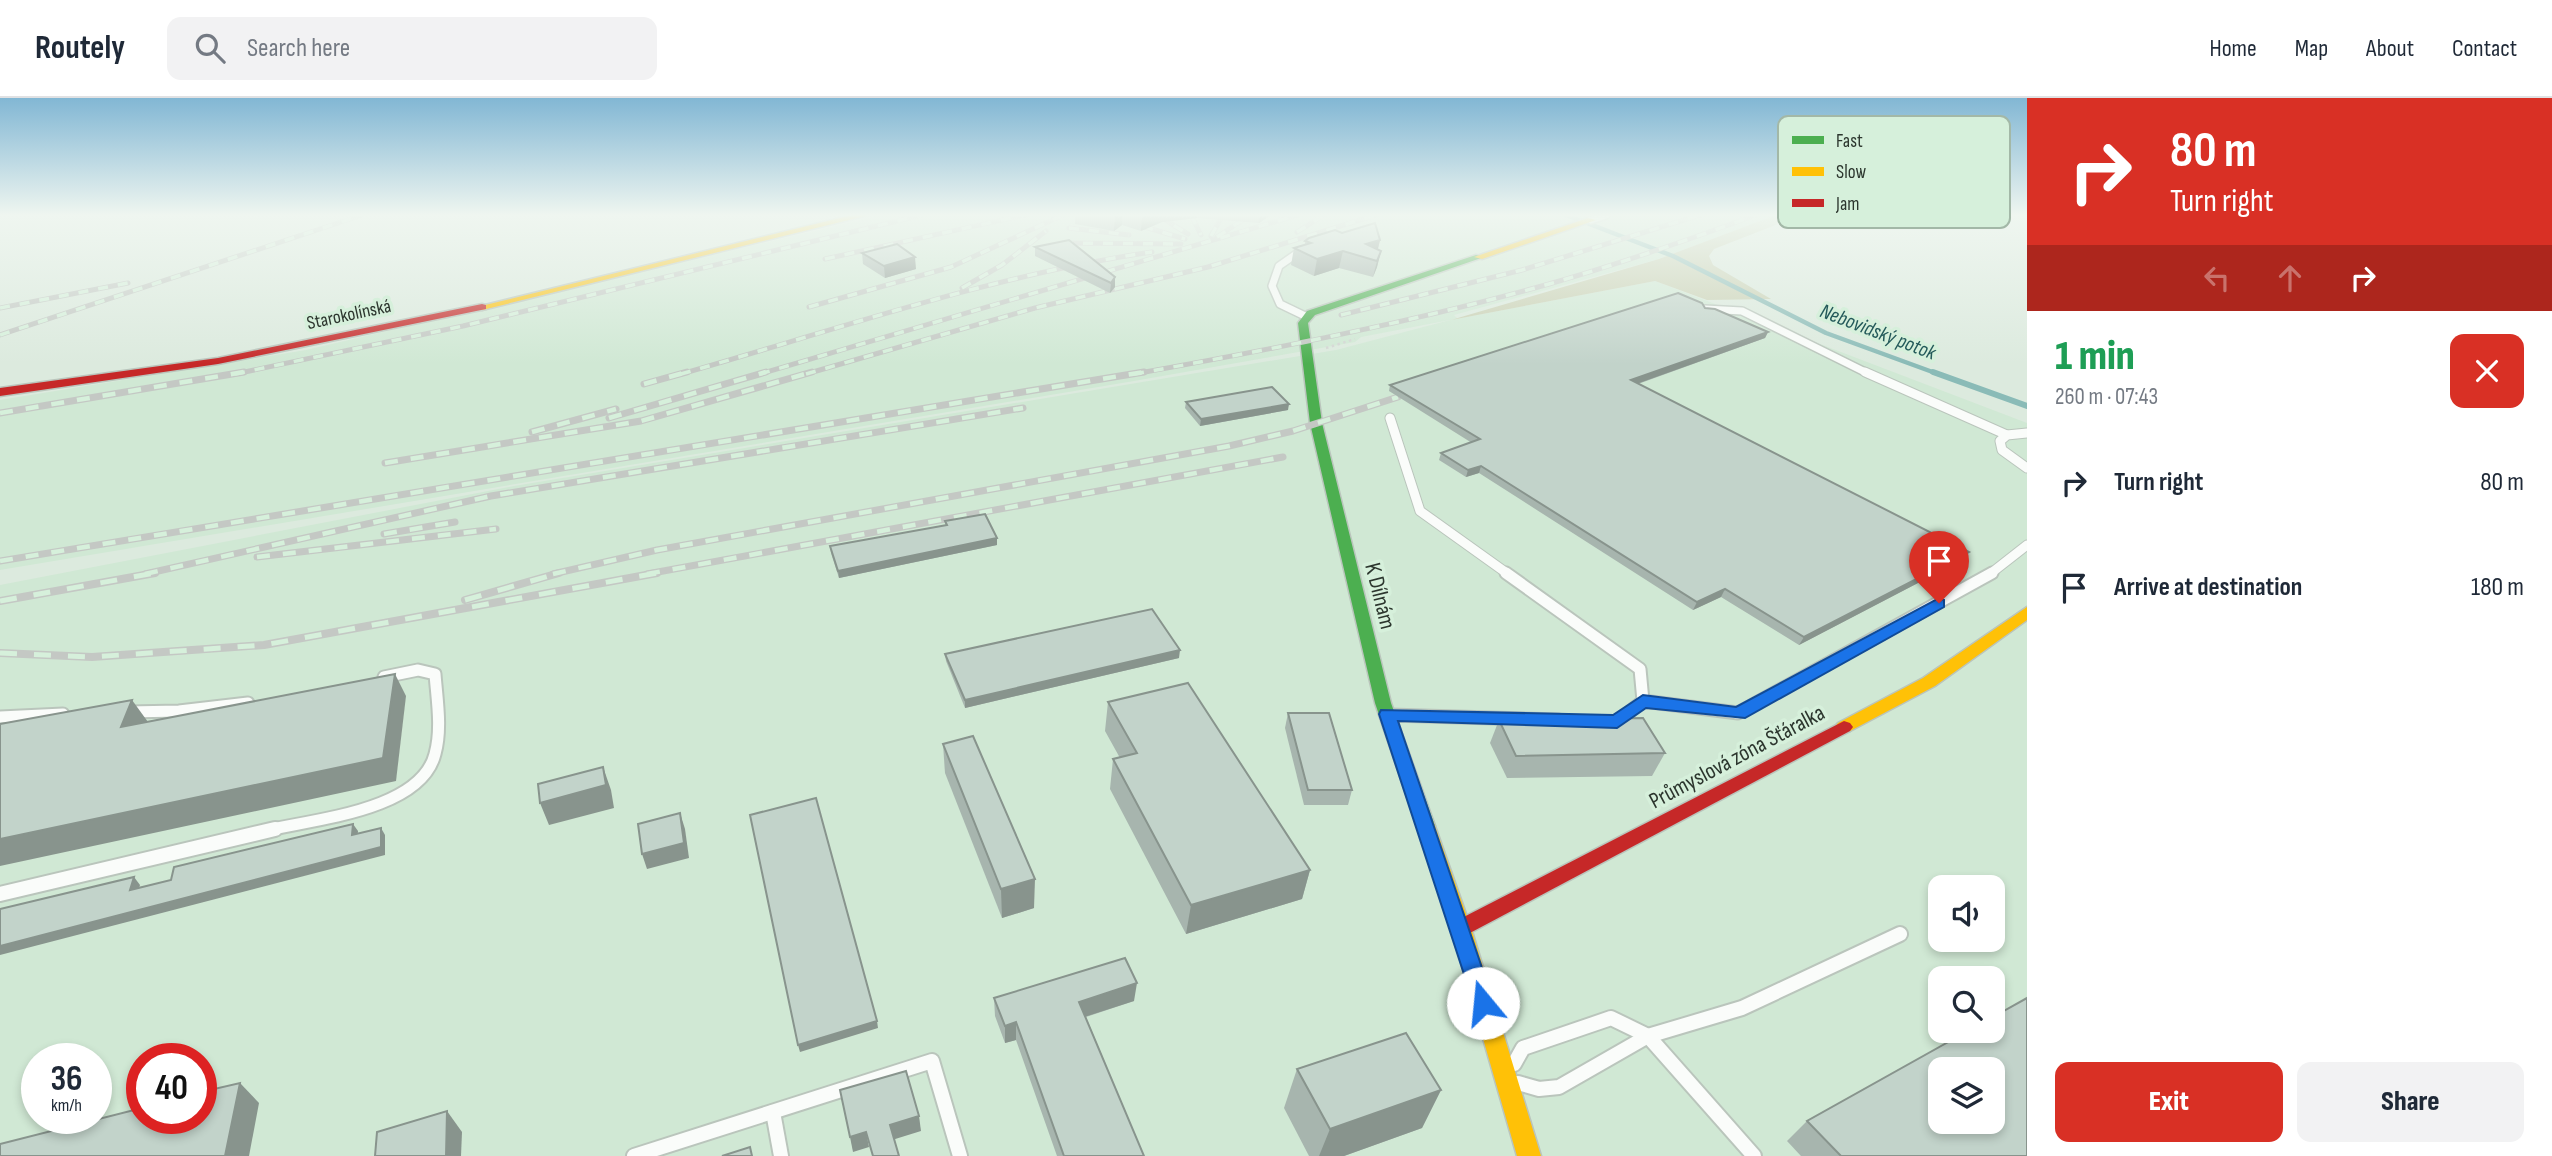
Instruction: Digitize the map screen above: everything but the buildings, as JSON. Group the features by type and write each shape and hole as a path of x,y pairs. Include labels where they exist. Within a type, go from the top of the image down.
{"street":[{"name":"Starokolínská","path":"0,392 176,370 281,352 655,264"},
{"path":"1306,316 1460,264"},
{"name":"K Dílnám","path":"1306,316 1303,323 1316,423 1387,714 1461,928 1528,1156"},
{"name":"Průmyslová zóna Šťáralka","path":"1461,928 1929,682 2027,612"}],"lane":[{"path":"1278,264 1273,277 1276,300 1290,311 1306,316"},
{"path":"1705,309 1742,311 1912,395 2007,435 2027,433"},
{"path":"1390,418 1420,511 1640,669 1643,701"},
{"path":"2007,435 2000,442 2003,450 2027,468"},
{"path":"1604,721 1617,722 1643,701 1738,713 1985,578 2027,545"},
{"path":"0,894 348,811 407,793 426,778 439,751 435,674 418,670 367,681"},
{"path":"113,713 179,711 262,701"},
{"path":"0,717 73,714"},
{"path":"1387,714 1565,720"},
{"path":"1754,1156 1648,1036 1611,1018 1523,1048 1506,1079 1539,1089 1559,1087 1648,1036 1742,1008 1900,934"},
{"path":"635,1156 932,1061 960,1156"},
{"path":"773,1112 781,1156"}],"path":[{"path":"1308,351 1355,339"}],"shaded area":[{"path":"671,264 1639,264 1454,315 1457,318 1451,320 1655,281 2027,423 2027,1156 0,1156 0,585 514,486 1336,350 1450,320 1361,337 1355,342 1134,381 0,570 0,400 306,350"},
{"path":"1641,264 1713,264 1771,299 1707,300 1655,281 1451,320"}],"waterway":[{"name":"Nebovidský potok","path":"1690,264 1826,333 1938,374"},
{"name":"Nebovidský potok","path":"1933,372 2027,406"}],"railway":[{"path":"0,335 213,264"},
{"path":"235,374 463,326 718,264"},
{"path":"809,307 957,264"},
{"path":"962,288 1003,264"},
{"path":"681,374 974,289 1081,264"},
{"path":"760,374 1131,264"},
{"path":"806,374 1035,308 1216,264"},
{"path":"1341,315 1540,264"},
{"path":"1134,374 1239,355 1446,311 1613,264"},
{"path":"0,308 128,283"},
{"path":"0,413 244,372"},
{"path":"644,384 687,372"},
{"path":"609,418 766,372"},
{"path":"385,463 641,421 812,372"},
{"path":"0,561 1144,372"},
{"path":"553,574 657,550 1229,446 1293,431 1398,397"},
{"path":"145,574 491,496 1023,408"},
{"path":"532,432 616,409"},
{"path":"647,574 1283,457"},
{"path":"384,534 455,522"},
{"path":"257,557 496,529"},
{"path":"0,601 155,573"},
{"path":"465,600 559,573"},
{"path":"0,653 92,657 264,645 657,573"}],"traffic: fast":[{"path":"1426,826 1383,703 1316,423 1303,323 1311,313 1457,264"}],"traffic: slow":[{"path":"482,307 659,264"},
{"path":"1844,727 1929,682 2027,612"},
{"path":"1426,826 1461,928 1529,1156"}],"traffic: jam":[{"path":"0,392 218,361 482,307"},
{"path":"1461,928 1844,727"}],"route":[{"path":"1483,1003 1461,928 1387,714 1617,722 1643,701 1738,713 1939,603"}]}
